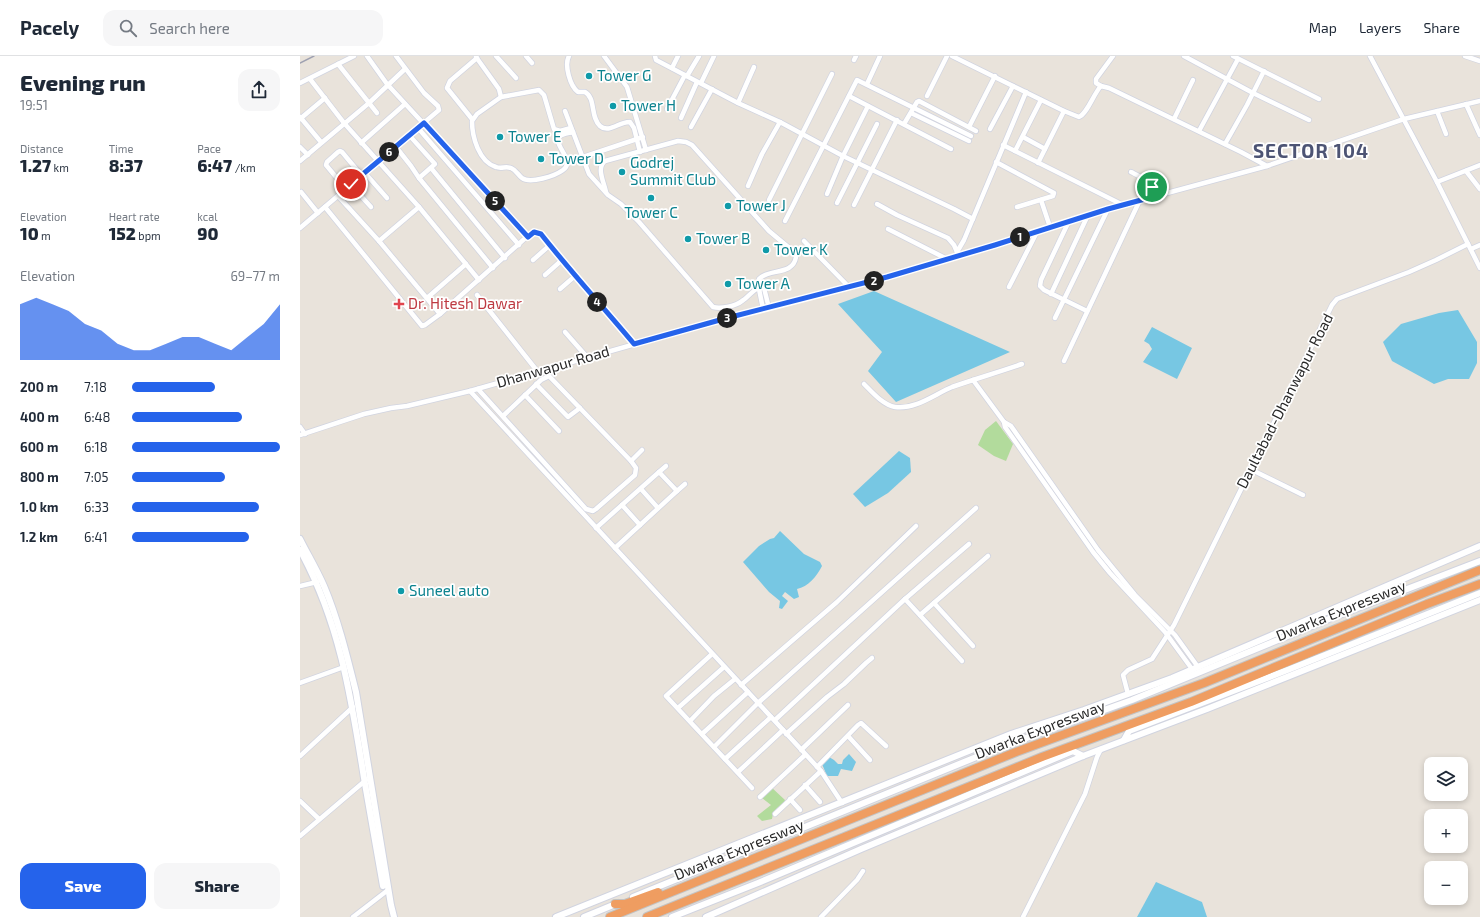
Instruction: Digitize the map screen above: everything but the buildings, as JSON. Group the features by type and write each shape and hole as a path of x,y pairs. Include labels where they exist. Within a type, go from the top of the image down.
{"highway":[{"name":"Dwarka Expressway","path":"610,917 1016,752 1204,682 1480,570"},
{"name":"Dwarka Expressway","path":"647,917 1042,757 1191,702 1427,604 1480,584"},
{"path":"615,904 625,904 697,877 713,875"},
{"path":"659,917 706,899 712,896 716,889"}],"street":[{"path":"300,83 354,56"},
{"path":"366,56 387,84 528,237"},
{"path":"300,228 438,111 439,107 424,93 396,56"},
{"path":"496,56 516,78"},
{"path":"526,56 532,63"},
{"path":"569,56 567,62 574,89 578,92 585,92 590,96 597,122 600,126 609,128 630,122 640,152"},
{"path":"604,56 627,87 646,150"},
{"path":"655,56 656,60 738,103 780,122 872,171 973,219"},
{"path":"672,68 678,56"},
{"path":"667,108 699,56"},
{"path":"681,118 714,56"},
{"path":"866,84 880,56"},
{"path":"927,96 947,56"},
{"path":"952,56 1079,117 1082,117 1101,86"},
{"path":"1113,56 1095,81 1101,86 1109,88 1199,131 1267,166"},
{"path":"1184,56 1309,120"},
{"path":"1370,56 1438,182 1480,268"},
{"path":"1465,56 1480,61"},
{"path":"501,97 500,89 476,57 450,81 447,88 472,119 480,153 495,167 512,168 522,179 527,180 536,180 560,172 565,168 567,163 558,142 558,138 572,130"},
{"path":"1199,131 1227,79 1236,57 1319,100"},
{"path":"338,64 377,113"},
{"path":"738,103 754,67"},
{"path":"300,161 369,103 387,84 405,69"},
{"path":"1225,144 1264,71"},
{"path":"769,200 803,135 832,74"},
{"path":"969,127 994,76"},
{"path":"310,78 344,123 419,207 479,280"},
{"path":"786,221 857,80 971,136"},
{"path":"1174,119 1193,80"},
{"path":"990,129 1013,86"},
{"path":"691,127 712,89"},
{"path":"472,119 501,97 539,90 544,95 554,129 560,131 572,130"},
{"path":"958,254 1026,92"},
{"path":"850,96 951,149"},
{"path":"321,142 300,118 325,98"},
{"path":"1016,151 1041,100"},
{"path":"904,124 919,101 976,131"},
{"name":"Dhanwapur Road","path":"303,434 364,414 407,406 478,389 634,344 849,287 1037,232 1108,209 1267,166 1404,120 1480,101"},
{"path":"361,143 405,104"},
{"path":"1466,104 1480,135"},
{"path":"827,194 843,156 868,106"},
{"path":"565,111 589,174 606,192 621,204 639,222 714,307 721,308 738,304 745,299 752,290 760,287"},
{"path":"1038,162 1064,111"},
{"path":"1437,111 1446,134"},
{"path":"911,113 970,141"},
{"path":"854,205 897,120"},
{"path":"748,186 762,154 780,122"},
{"path":"837,203 877,124"},
{"path":"418,128 519,245"},
{"path":"409,135 435,162 434,166 419,178"},
{"path":"583,157 643,137"},
{"path":"1023,137 1045,149"},
{"path":"606,192 600,169 603,163 678,141 692,144 754,212 769,231 793,251 796,257 792,266 786,270 761,277 759,281 763,309"},
{"path":"1003,145 1123,205"},
{"path":"300,146 308,155"},
{"path":"396,147 419,178 493,268"},
{"path":"346,189 326,165 327,162 340,151 387,198"},
{"path":"996,162 1054,193 1053,196 1017,207"},
{"path":"1438,182 1480,165"},
{"path":"431,168 504,258"},
{"path":"1466,171 1480,189"},
{"path":"1131,172 1148,183 1152,187 1156,196"},
{"path":"351,184 371,207"},
{"path":"302,192 318,213"},
{"path":"338,196 379,241 440,314"},
{"path":"1041,200 1050,228"},
{"path":"1064,361 1138,202"},
{"path":"877,204 897,215 948,238 954,245 958,254"},
{"path":"325,207 422,326 440,314 531,233 537,232 541,234 634,344"},
{"path":"379,241 419,207"},
{"path":"1055,318 1108,209"},
{"path":"1051,294 1088,215"},
{"path":"1069,222 1040,283 1041,288 1087,311"},
{"path":"888,229 947,259"},
{"path":"1009,286 1037,232"},
{"path":"804,241 849,287"},
{"name":"Daultabad-Dhanwapur Road","path":"1128,694 1123,675 1128,670 1152,659 1168,635 1250,469 1332,306 1337,299 1409,272 1468,244"},
{"path":"533,260 550,245"},
{"path":"1471,249 1480,245"},
{"path":"545,274 562,260"},
{"path":"427,298 466,264"},
{"path":"560,289 575,276"},
{"path":"760,287 764,288 769,308"},
{"path":"477,295 537,373 540,380"},
{"path":"565,332 587,357"},
{"path":"864,384 884,402 895,407 900,407 916,404 972,380 1022,364"},
{"path":"478,389 583,506 589,510 596,510 635,475 636,468 631,461 549,376 540,380 503,416"},
{"path":"972,380 1004,422 1011,426 1093,552 1110,573 1168,635 1195,668"},
{"path":"536,384 568,417 580,408"},
{"path":"470,391 819,769 842,803"},
{"path":"525,395 559,431"},
{"path":"300,427 303,434"},
{"path":"631,461 642,450"},
{"path":"596,528 666,466"},
{"path":"1250,469 1303,494"},
{"path":"659,472 677,491"},
{"path":"615,548 685,484"},
{"path":"641,488 658,508"},
{"path":"1060,501 1117,574 1170,630 1195,668"},
{"path":"622,505 640,525"},
{"path":"714,747 758,703 976,508"},
{"path":"741,685 837,602 916,526"},
{"path":"300,539 320,577 349,665 390,917"},
{"path":"725,759 773,719 968,544"},
{"path":"556,917 1011,734 1084,710 1195,668 1480,546"},
{"path":"300,550 331,613 344,667 356,706"},
{"path":"920,615 988,556"},
{"path":"584,917 996,749 1132,700 1314,625 1480,561"},
{"path":"300,586 317,582"},
{"path":"1124,740 1129,731 1290,669 1480,593"},
{"path":"905,599 962,661"},
{"path":"706,917 861,849 1083,756 1207,709 1480,600"},
{"path":"934,603 974,646"},
{"path":"1271,635 1271,643"},
{"path":"712,654 667,695 667,698 752,788"},
{"path":"738,772 784,732 844,684 872,658"},
{"path":"300,683 344,667"},
{"path":"678,708 724,667"},
{"path":"690,721 714,696 735,679"},
{"path":"702,734 748,692"},
{"path":"801,750 848,705"},
{"path":"300,756 356,706"},
{"path":"775,814 806,785 861,723 886,746"},
{"path":"848,736 870,760"},
{"path":"1023,917 1085,794 1101,749"},
{"path":"672,917 758,883 1073,751 1083,756"},
{"path":"760,797 805,755"},
{"path":"300,836 367,780"},
{"path":"806,785 820,802"},
{"path":"790,799 800,810"},
{"path":"300,800 319,819"},
{"path":"821,917 857,880 863,871"},
{"path":"353,917 386,891"},
{"path":"386,891 394,917"}],"green space":[{"path":"996,421 1013,444 1006,461 994,456 978,445 985,430"},
{"path":"770,786 785,800 784,803 775,811 772,819 762,821 757,816 771,805 758,795"}],"water":[{"path":"874,291 1010,352 896,402 868,371 882,352 838,304"},
{"path":"1458,310 1477,342 1477,363 1469,379 1448,379 1434,384 1392,361 1383,342 1401,324 1439,313"},
{"path":"1152,327 1192,348 1177,379 1143,362 1152,349 1149,344 1144,341"},
{"path":"899,451 910,458 911,472 888,493 865,507 853,494"},
{"path":"780,531 804,554 820,562 822,566 818,574 812,580 805,586 797,589 799,597 794,599 785,592 782,596 788,601 782,609 779,608 780,601 769,592 743,562 759,546 774,538"},
{"path":"849,754 856,762 852,771 841,769 838,776 827,776 822,764 829,757 838,764 842,764 843,760"},
{"path":"1156,882 1202,902 1207,917 1137,917"}],"railway":[{"path":"300,63 314,56"}],"place":[{"name":"Tower G","path":"589,76"},
{"name":"Tower H","path":"613,106"},
{"name":"Tower E","path":"500,137"},
{"name":"Tower D","path":"541,159"},
{"name":"Godrej Summit Club","path":"622,172"},
{"name":"Tower C","path":"651,198"},
{"name":"Tower J","path":"728,206"},
{"name":"Tower B","path":"688,239"},
{"name":"Tower K","path":"766,250"},
{"name":"Tower A","path":"728,284"},
{"name":"Dr. Hitesh Dawar","path":"399,304"},
{"name":"Suneel auto","path":"401,591"}],"district":[{"name":"SECTOR 104","path":"1311,151"}],"route":[{"path":"351,184 424,123 528,237 534,232 541,234 589,293 603,307 634,344 727,318 887,277 1108,209 1138,202 1156,196 1152,187"}]}
